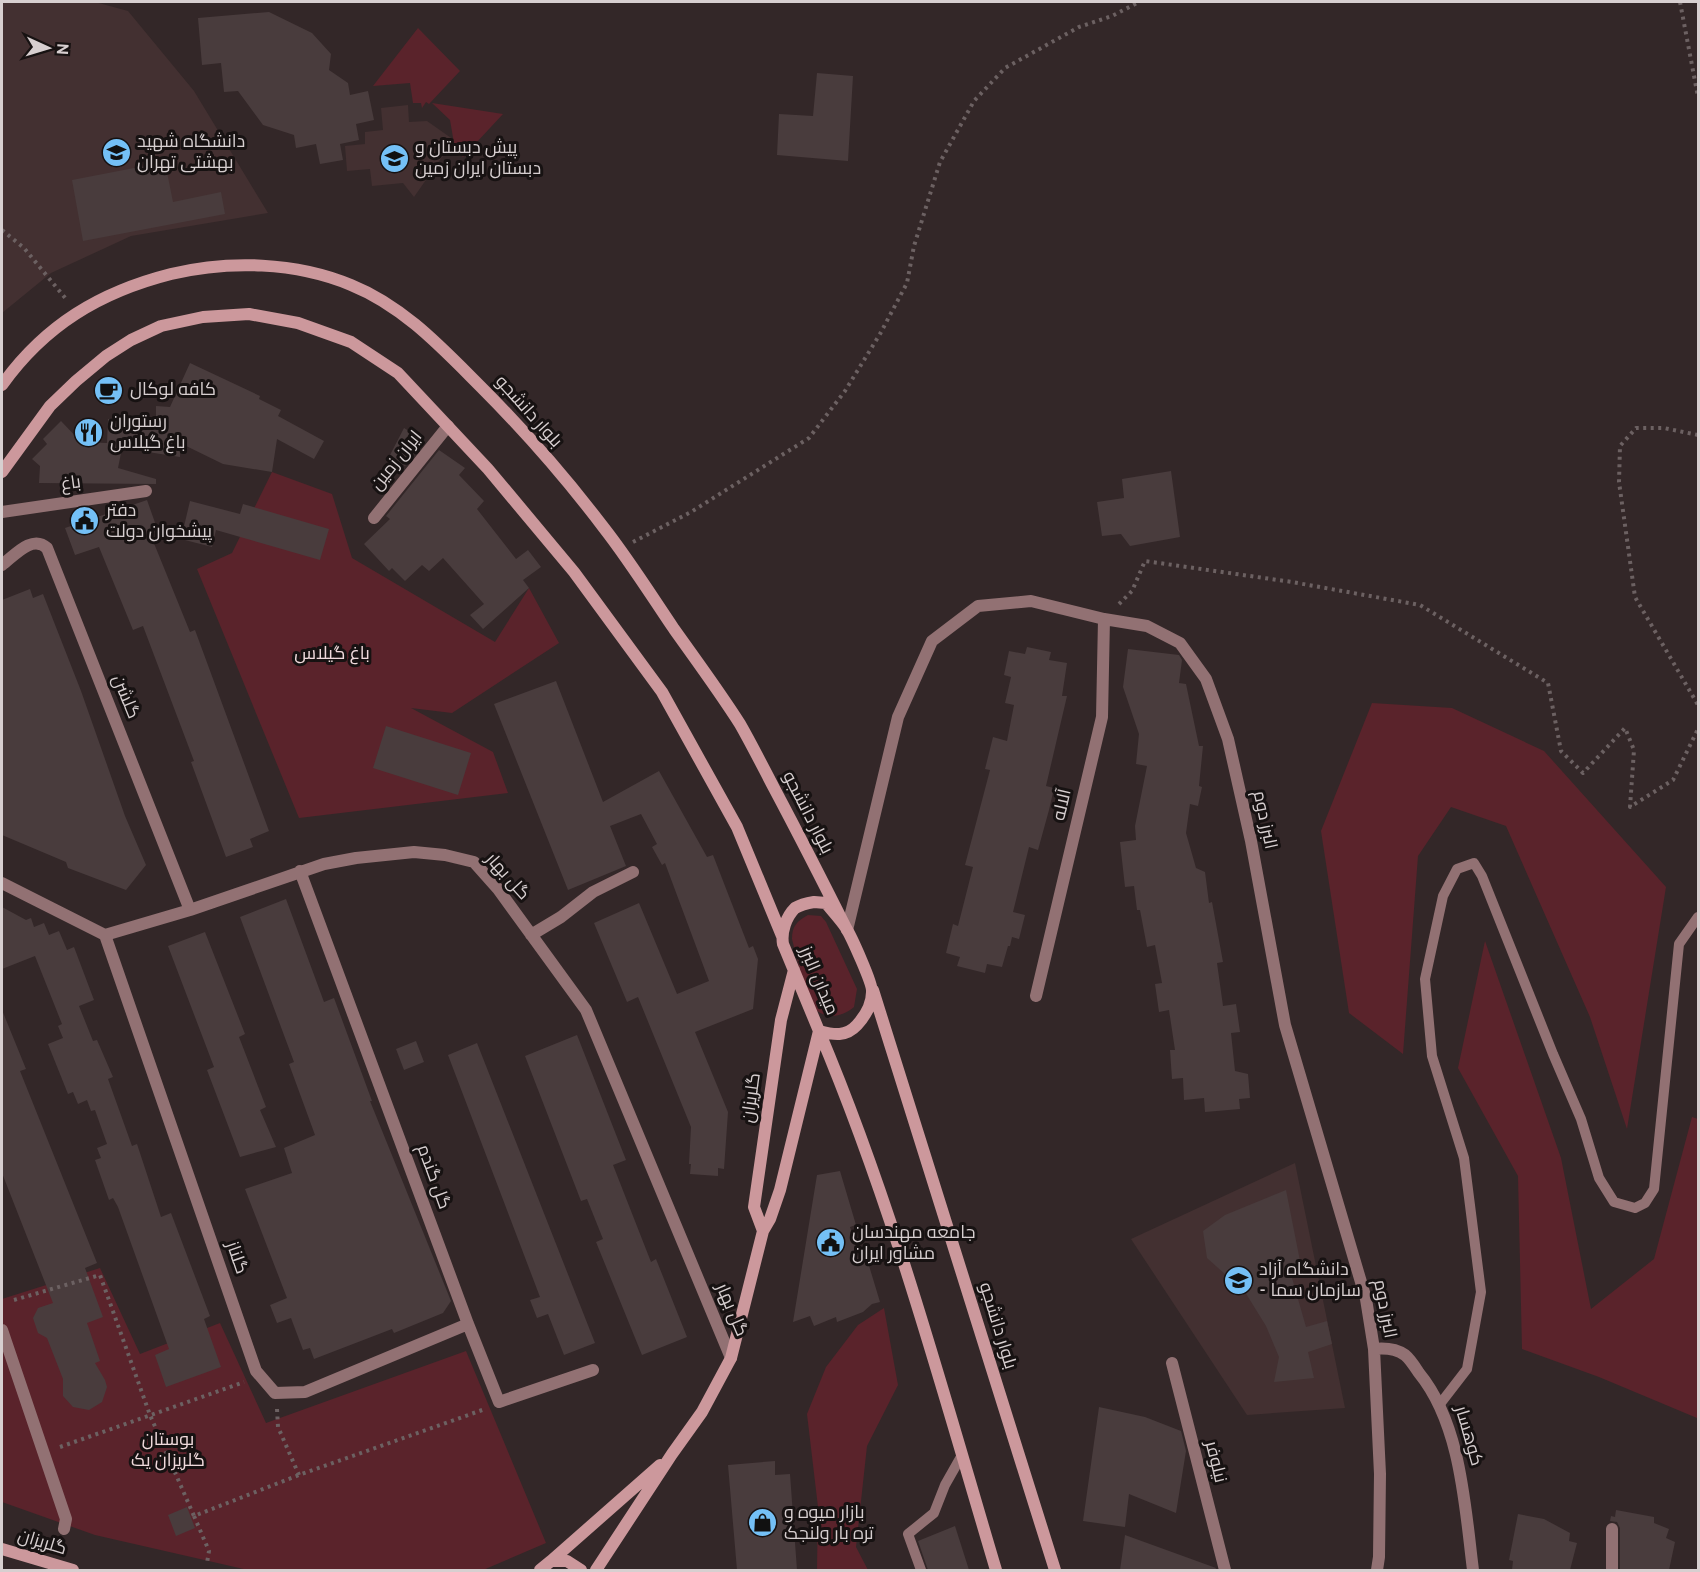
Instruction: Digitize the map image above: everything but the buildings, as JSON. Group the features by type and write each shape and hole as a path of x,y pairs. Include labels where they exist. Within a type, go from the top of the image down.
{"main road":[{"name":"بلوار دانشجو","path":"2,385 26,355 46,335 77,312 112,293 152,279 185,271 218,266 295,269 324,275 353,285 386,304 421,327 512,418 605,529 740,724 847,930"},
{"path":"2,472 50,406 76,381 106,356 131,340 160,326 203,317 249,314 298,323 351,342 398,373 488,469 574,572 662,692 737,827 782,936"},
{"name":"میدان البرز","path":"814,902 826,903 847,930 873,990 870,1006 854,1029 843,1035 833,1035 819,1031 782,936 787,921 796,908 814,902"},
{"name":"گلریزان","path":"763,1231 754,1206 781,1020 794,970"},
{"name":"بلوار دانشجو","path":"873,990 1055,1570"},
{"path":"596,1570 702,1412 731,1358 763,1231 770,1219 780,1190 819,1031"},
{"path":"819,1031 848,1100 908,1274 996,1570"},
{"path":"540,1570 672,1454"},
{"name":"گلریزان","path":"2,1549 73,1570"},
{"path":"550,1561 567,1561 581,1570"}],"street":[{"name":"ایران زمین","path":"374,518 448,426"},
{"name":"باغ","path":"2,512 146,491"},
{"name":"گلشن","path":"2,565 31,543 39,543 47,548 190,910"},
{"name":"البرز دوم","path":"847,930 898,717 932,642 978,606 1031,601 1104,619 1147,626 1180,643 1206,679 1228,738 1251,841 1285,1025 1366,1299 1374,1349 1380,1474 1377,1570"},
{"name":"آلاله","path":"1036,996 1102,717 1104,619"},
{"name":"گل بهار","path":"105,935 190,910 300,871 356,858 414,852 445,855 474,862 498,889 586,1010 731,1358"},
{"name":"گل گندم","path":"300,871 499,1402"},
{"path":"531,934 561,917 593,892 633,872"},
{"path":"2,883 105,935"},
{"name":"گلناز","path":"105,935 256,1371 275,1393"},
{"path":"275,1393 305,1392 468,1324"},
{"path":"2,1330 66,1519 64,1529"},
{"name":"کوهسار","path":"1374,1349 1388,1348 1405,1355 1423,1377 1440,1404 1461,1473 1473,1570"},
{"name":"نیلوفر","path":"1172,1363 1225,1570"},
{"path":"499,1402 593,1370"},
{"path":"1611,1529 1612,1570"}],"lane":[{"path":"1440,1404 1467,1369 1481,1292 1464,1158 1432,1056 1425,980 1443,897 1448,887 1458,869 1474,862 1482,876 1552,1054 1581,1119 1599,1178 1614,1202 1635,1208 1646,1203 1654,1189 1679,944 1698,917"},
{"path":"921,1570 908,1534 934,1514 945,1485 962,1455"}],"path":[{"path":"619,549 691,512 809,438 845,391 880,334 907,283 914,246 940,162 974,101 1005,68 1079,27 1112,16 1139,2"},
{"path":"1680,2 1698,97"},
{"path":"2,230 24,248 77,312"},
{"path":"1698,435 1664,428 1636,428 1620,446 1619,482 1635,597 1698,705"},
{"path":"1104,619 1132,591 1145,561 1281,580 1420,605 1548,683 1561,752 1583,773 1625,728 1634,750 1630,807 1673,780 1698,729"},
{"path":"14,1300 100,1275 150,1415 209,1551 207,1563"},
{"path":"42,1453 244,1382"},
{"path":"275,1393 278,1427 299,1475"},
{"path":"194,1516 299,1475 482,1411 499,1402"}],"shaded area":[{"name":"دانشگاه شهید بهشتی تهران","path":"2,2 95,2 128,11 194,91 268,213 131,236 51,273 2,313"},
{"name":"پیش دبستان و دبستان ایران زمین","path":"408,105 409,122 427,121 454,140 414,197 403,183 372,186 370,169 347,171 345,146 365,144 365,132 383,130 381,108"},
{"name":"دانشگاه آزاد - سازمان سما","path":"1295,1163 1345,1408 1247,1415 1131,1239"}],"green space":[{"path":"418,28 460,71 429,104 426,102 422,108 421,103 413,103 410,83 373,86"},
{"path":"432,103 503,114 463,157 455,149 450,120"},
{"name":"باغ گیلاس","path":"272,472 332,494 352,558 495,642 529,588 559,643 452,713 411,708 493,752 508,793 299,818 197,569 232,553"},
{"path":"1372,703 1452,708 1544,751 1666,887 1627,1129 1590,1017 1506,826 1451,807 1418,856 1403,1054 1349,1013 1321,831"},
{"path":"808,915 821,916 826,922 857,989 854,1007 838,1015 822,1014 812,1006 801,974 792,939 796,924"},
{"path":"1485,941 1561,1158 1591,1309 1654,1259 1692,1117 1698,1119 1698,1506 1697,1418 1599,1377 1522,1349 1518,1176 1458,1068"},
{"name":"بوستان گلریزان یک","path":"100,1268 140,1354 220,1323 266,1423 466,1351 546,1543 483,1570 248,1570 95,1535 2,1502 2,1299"},
{"path":"884,1308 898,1385 867,1446 856,1547 868,1570 817,1570 818,1507 807,1414 826,1367 858,1325"}],"place":[{"name":"دانشگاه شهید بهشتی تهران","path":"116,152"},
{"name":"پیش دبستان و دبستان ایران زمین","path":"394,158"},
{"name":"کافه لوکال","path":"109,390"},
{"name":"رستوران باغ گیلاس","path":"89,432"},
{"name":"دفتر پیشخوان دولت","path":"85,521"},
{"name":"جامعه مهندسان مشاور ایران","path":"831,1243"},
{"name":"دانشگاه آزاد - سازمان سما","path":"1238,1280"},
{"name":"بازار میوه و تره بار ولنجک","path":"763,1523"}]}
